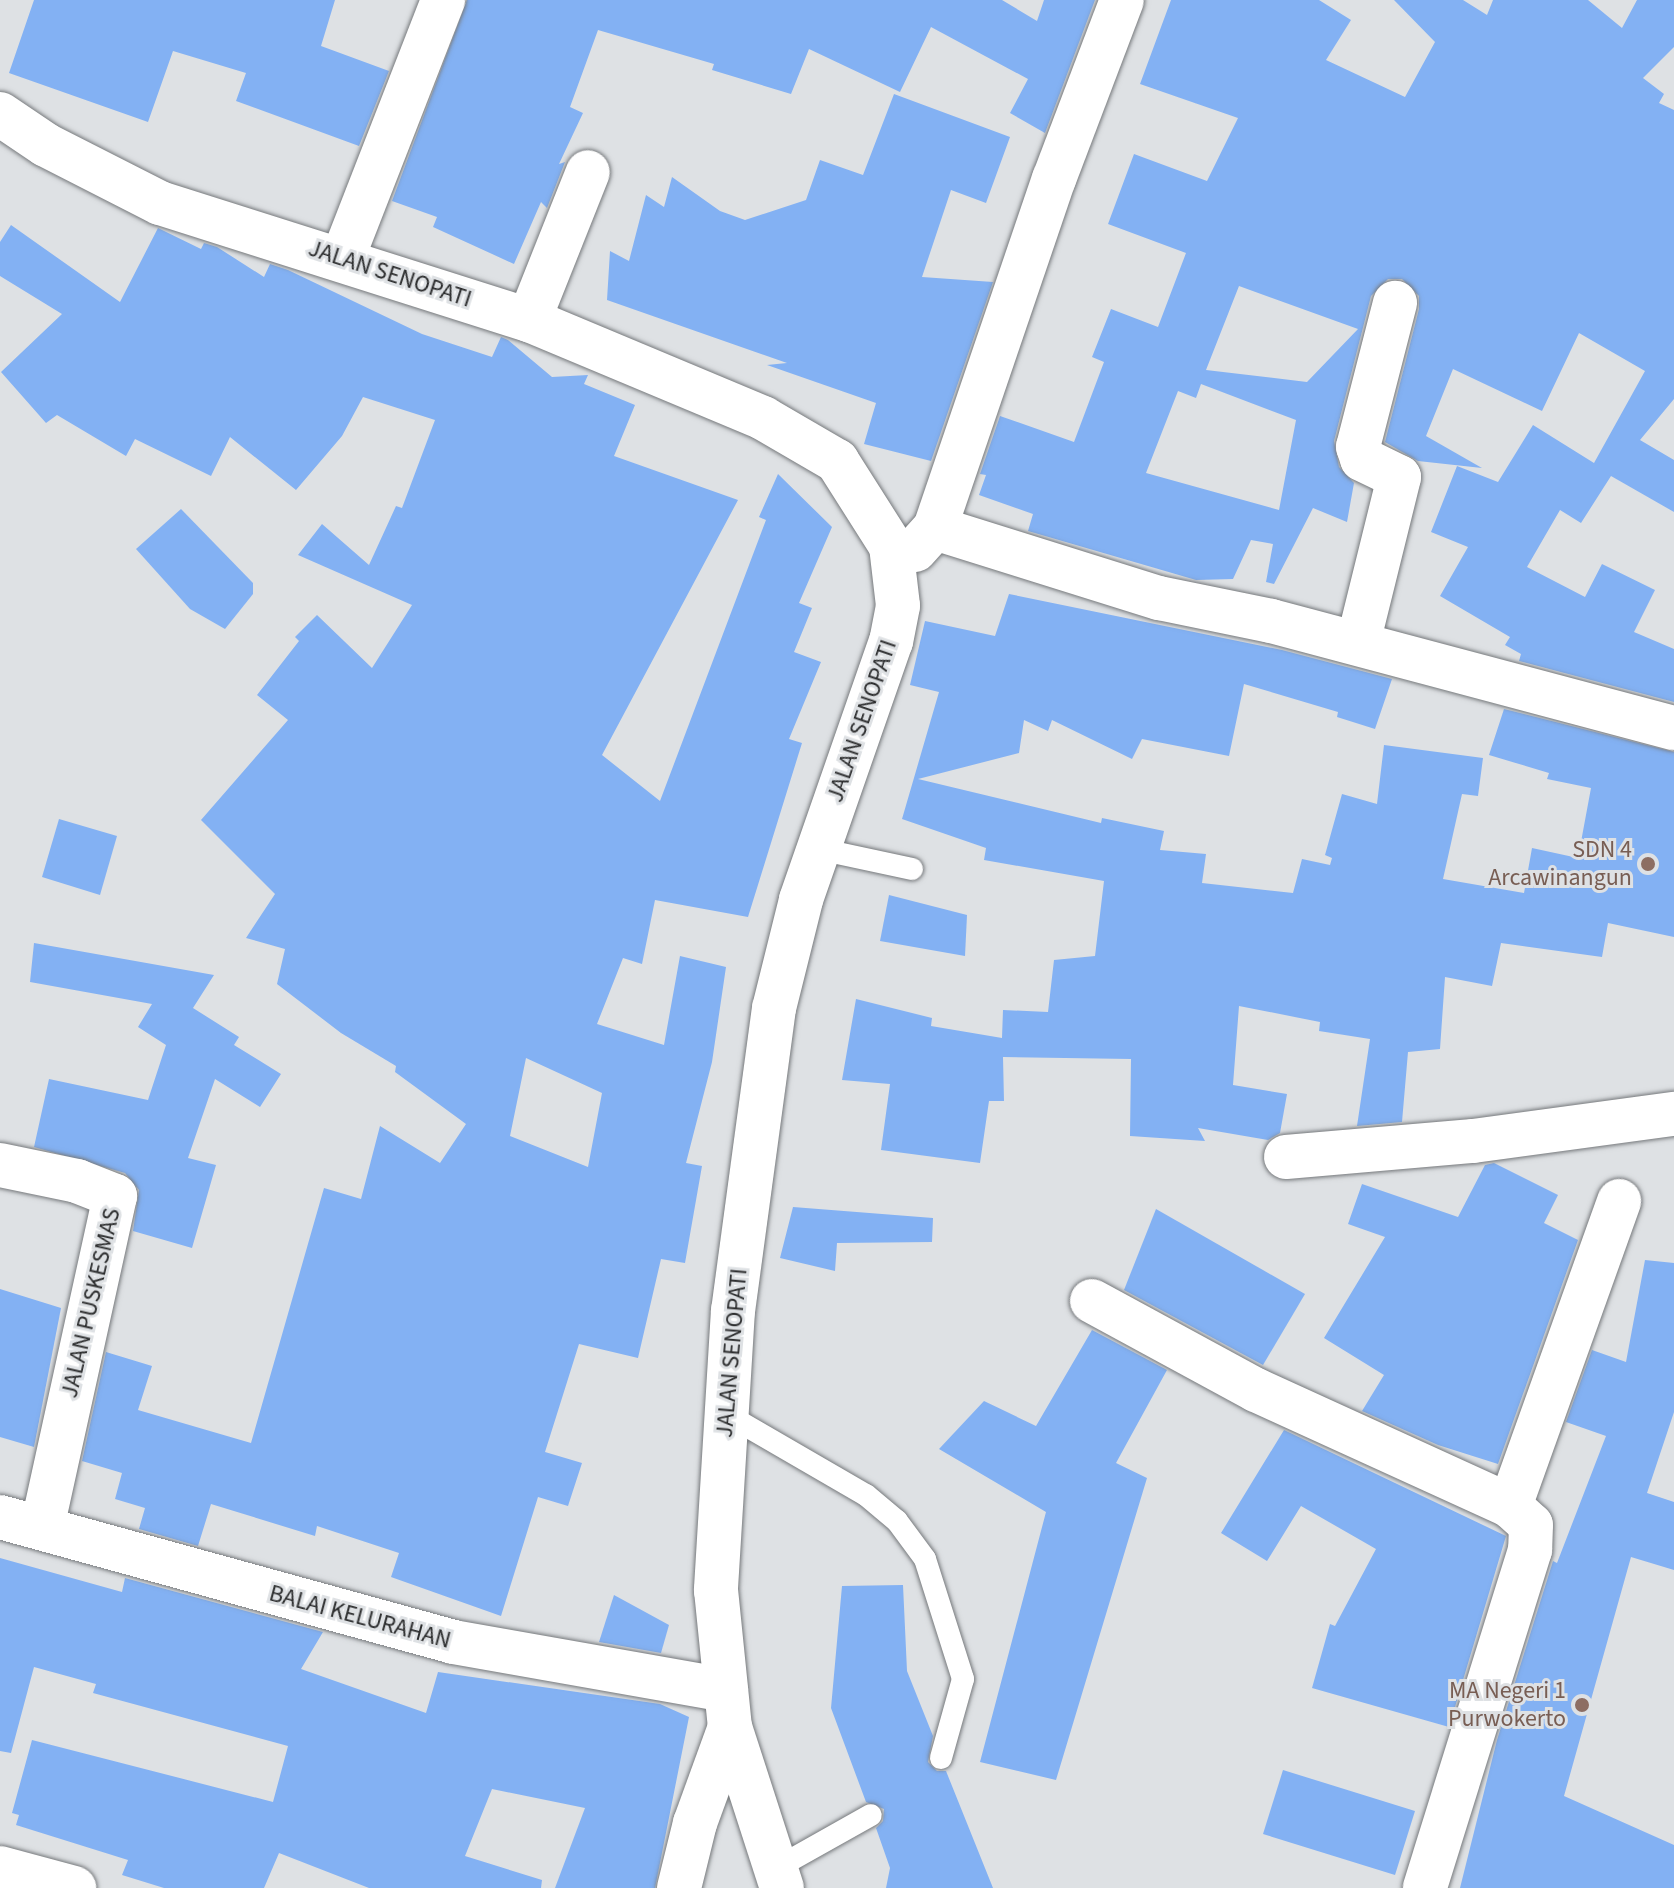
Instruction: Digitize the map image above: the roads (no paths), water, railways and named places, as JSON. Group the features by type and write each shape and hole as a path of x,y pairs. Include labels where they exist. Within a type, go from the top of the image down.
{"street":[{"path":"343,257 443,0"},
{"path":"897,570 935,528 1054,179 1122,0"},
{"name":"JALAN SENOPATI","path":"0,114 46,145 160,203 343,257 529,320 748,412 820,448 857,487 891,546 897,570 891,641 819,849 774,1008 733,1310 716,1590 728,1708 777,1879"},
{"path":"529,320 588,172"},
{"path":"1358,643 1399,477 1362,459 1358,447 1395,303"},
{"path":"935,528 1159,598 1358,643 1674,728"},
{"path":"1286,1157 1473,1141 1674,1114"},
{"name":"JALAN PUSKESMAS","path":"0,1165 77,1181 115,1196 42,1528"},
{"path":"1510,1506 1619,1201"},
{"path":"1092,1301 1256,1390 1510,1506 1531,1525 1530,1550 1425,1888"},
{"name":"BALAI KELURAHAN","path":"0,1517 453,1642 728,1708"},
{"path":"679,1888 728,1708"},
{"path":"0,1868 74,1888"}],"lane":[{"path":"819,849 912,869"},
{"path":"726,1414 866,1495 897,1521 925,1559 963,1679 941,1758"},
{"path":"777,1879 871,1815"}],"place":[{"name":"SDN 4 Arcawinangun","path":"1648,864"},
{"name":"MA Negeri 1 Purwokerto","path":"1582,1705"}]}
